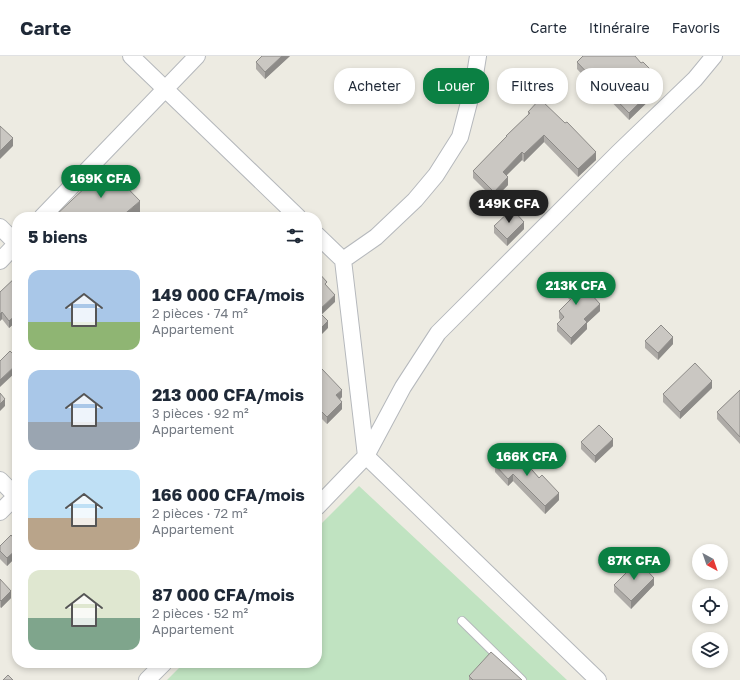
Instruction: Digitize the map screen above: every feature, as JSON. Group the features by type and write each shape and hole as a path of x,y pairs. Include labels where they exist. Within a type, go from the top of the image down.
{"street":[{"path":"131,56 293,212"},
{"path":"47,212 197,56"},
{"path":"343,260 376,237 415,200 436,175 460,136 473,87 478,56"},
{"path":"322,502 366,456 403,387 438,333 618,153 695,79 714,56"},
{"path":"0,227 12,239"},
{"path":"322,240 343,260 366,456 598,680"},
{"path":"0,261 12,249"},
{"path":"0,480 12,491"},
{"path":"0,512 12,499"},
{"path":"147,680 159,668"}],"lane":[{"path":"462,620 522,680"}],"green space":[{"path":"359,486 567,680 167,680 179,668 322,668 322,523"}],"building":[{"path":"262,56 282,56 265,72 256,62"},
{"path":"583,56 635,56 641,63 643,62 649,68 583,68 577,62"},
{"path":"535,104 545,104 565,123 567,122 596,152 578,169 544,135 524,154 522,152 503,172 508,177 494,192 473,171 530,113 528,112"},
{"path":"620,104 638,104 629,113"},
{"path":"0,126 13,138 0,151"},
{"path":"107,167 140,201 127,212 59,212"},
{"path":"512,209 524,222 507,239 494,226"},
{"path":"572,273 600,304 584,319 587,322 571,338 557,324 564,317 559,311 573,297 561,284"},
{"path":"322,276 327,282 325,284 335,295 322,307"},
{"path":"12,281 12,318 9,321 2,312 0,314 0,292"},
{"path":"322,315 328,321 322,327"},
{"path":"661,325 673,337 658,353 645,341"},
{"path":"10,351 12,353 12,369 0,380 0,361"},
{"path":"695,363 712,381 680,412 663,394"},
{"path":"322,369 342,390 336,395 342,402 327,417 322,412"},
{"path":"740,390 740,437 717,412"},
{"path":"0,393 5,399 0,404"},
{"path":"599,425 613,439 595,456 581,442"},
{"path":"513,448 539,478 542,475 559,493 545,506 513,474 508,479 495,465"},
{"path":"11,535 12,554 7,558 0,551 0,546"},
{"path":"638,561 654,578 631,601 614,585"},
{"path":"0,579 11,591 1,601 0,600"},
{"path":"491,652 522,680 473,680 469,676"},
{"path":"8,675 13,680 3,680"}]}
